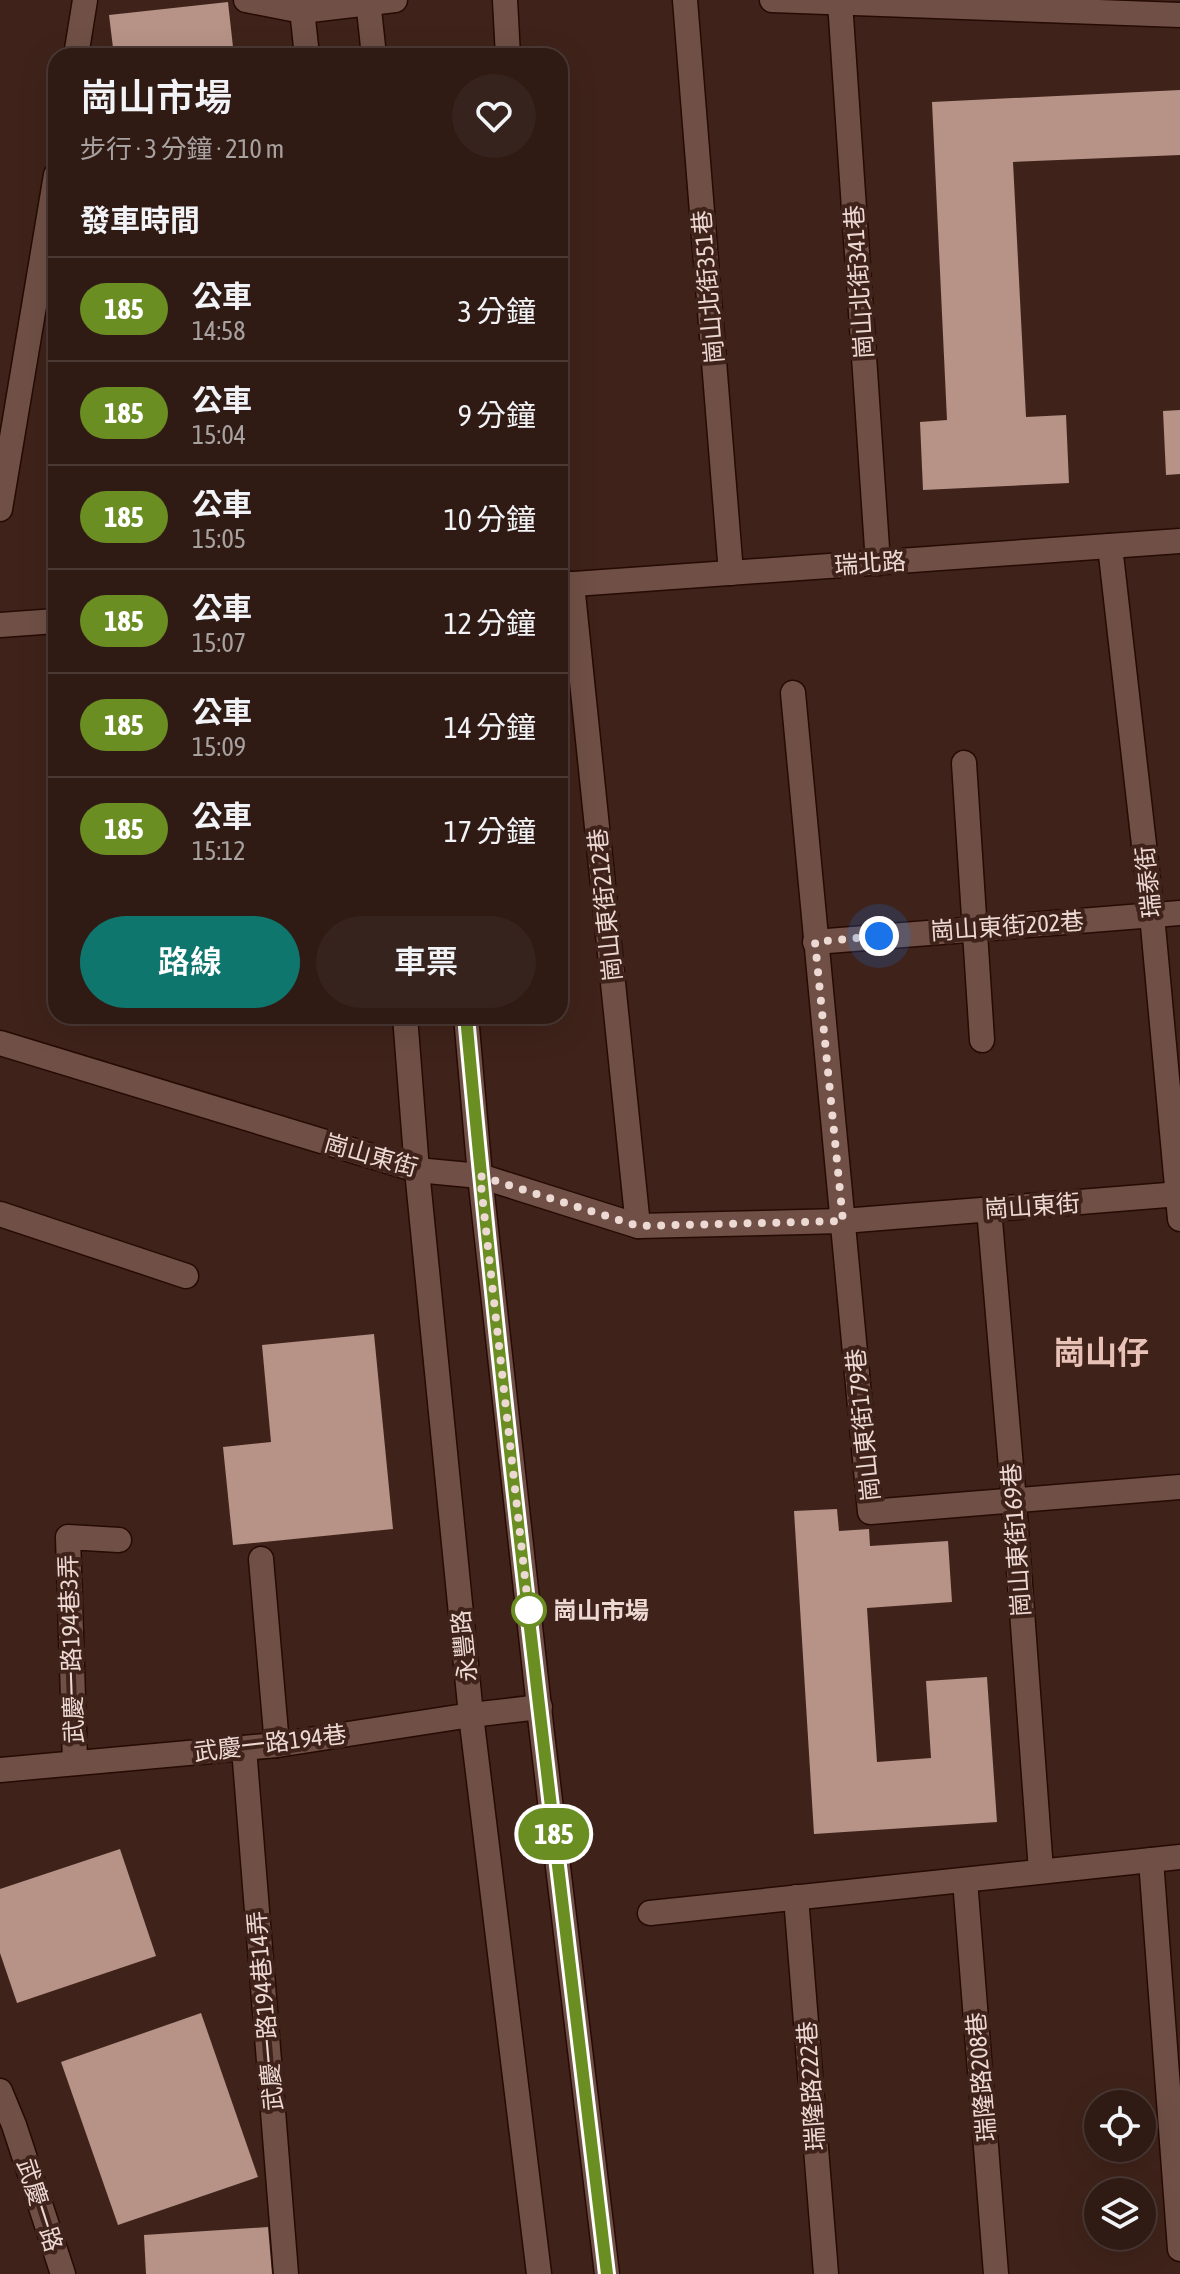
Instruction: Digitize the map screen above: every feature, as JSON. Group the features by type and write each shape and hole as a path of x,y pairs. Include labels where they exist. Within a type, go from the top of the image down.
{"street":[{"path":"77,48 85,0"},
{"path":"246,0 301,6 395,0"},
{"path":"505,0 508,48"},
{"name":"崗山北街351巷","path":"685,0 731,573"},
{"path":"772,0 1092,7 1180,15"},
{"path":"368,2 373,48"},
{"name":"崗山北街341巷","path":"840,2 878,563"},
{"path":"301,6 306,48"},
{"path":"0,509 48,223"},
{"name":"瑞北路","path":"568,585 1180,541"},
{"name":"瑞泰街","path":"1110,546 1152,915 1173,1065 1180,1219"},
{"name":"崗山東街212巷","path":"568,603 638,1226"},
{"path":"0,625 48,622"},
{"path":"793,693 843,1221"},
{"path":"964,763 982,1040"},
{"name":"崗山東街202巷","path":"815,942 1180,913"},
{"name":"永豐路","path":"406,1024 417,1170 471,1715 539,2274"},
{"path":"467,1024 480,1176 607,2274"},
{"name":"崗山東街","path":"0,1043 417,1170 480,1176 638,1226 843,1221 1179,1194"},
{"name":"崗山東街169巷","path":"989,1209 1041,1871"},
{"path":"0,1214 186,1276"},
{"name":"崗山東街179巷","path":"843,1221 870,1512 1180,1487"},
{"name":"武慶一路194巷3弄","path":"75,1763 68,1537 119,1540"},
{"path":"261,1559 277,1745"},
{"name":"武慶一路194巷","path":"0,1770 277,1745 540,1707"},
{"name":"武慶一路194巷14弄","path":"244,1748 286,2274"},
{"path":"650,1913 1180,1857"},
{"path":"1151,1860 1172,2049 1180,2249"},
{"name":"瑞隆路208巷","path":"965,1880 996,2274"},
{"name":"瑞隆路222巷","path":"796,1897 826,2274"},
{"name":"武慶一路","path":"0,2091 63,2274"}],"building":[{"path":"228,2 233,48 113,48 109,15"},
{"path":"1180,90 1180,155 1013,162 1026,417 1066,415 1069,483 923,490 920,422 947,420 932,102"},
{"path":"1180,410 1180,474 1166,475 1163,411"},
{"path":"374,1334 393,1529 233,1545 223,1447 271,1442 262,1345"},
{"path":"837,1509 839,1531 869,1529 870,1546 948,1541 952,1602 867,1608 877,1762 931,1758 926,1681 987,1677 997,1822 814,1834 794,1511"},
{"path":"120,1849 156,1956 17,2003 0,1953 0,1889"},
{"path":"201,2013 258,2177 118,2225 61,2062"},
{"path":"268,2227 272,2274 146,2274 144,2235"}],"bus line":[{"name":"185","path":"467,1024 480,1176 542,1734 607,2274"}],"place":[{"name":"崗山市場","path":"529,1610"}],"district":[{"name":"崗山仔","path":"1101,1352"}],"route":[{"path":"529,1610 529,1614 480,1176 638,1226 843,1221 815,942 879,936"}]}
